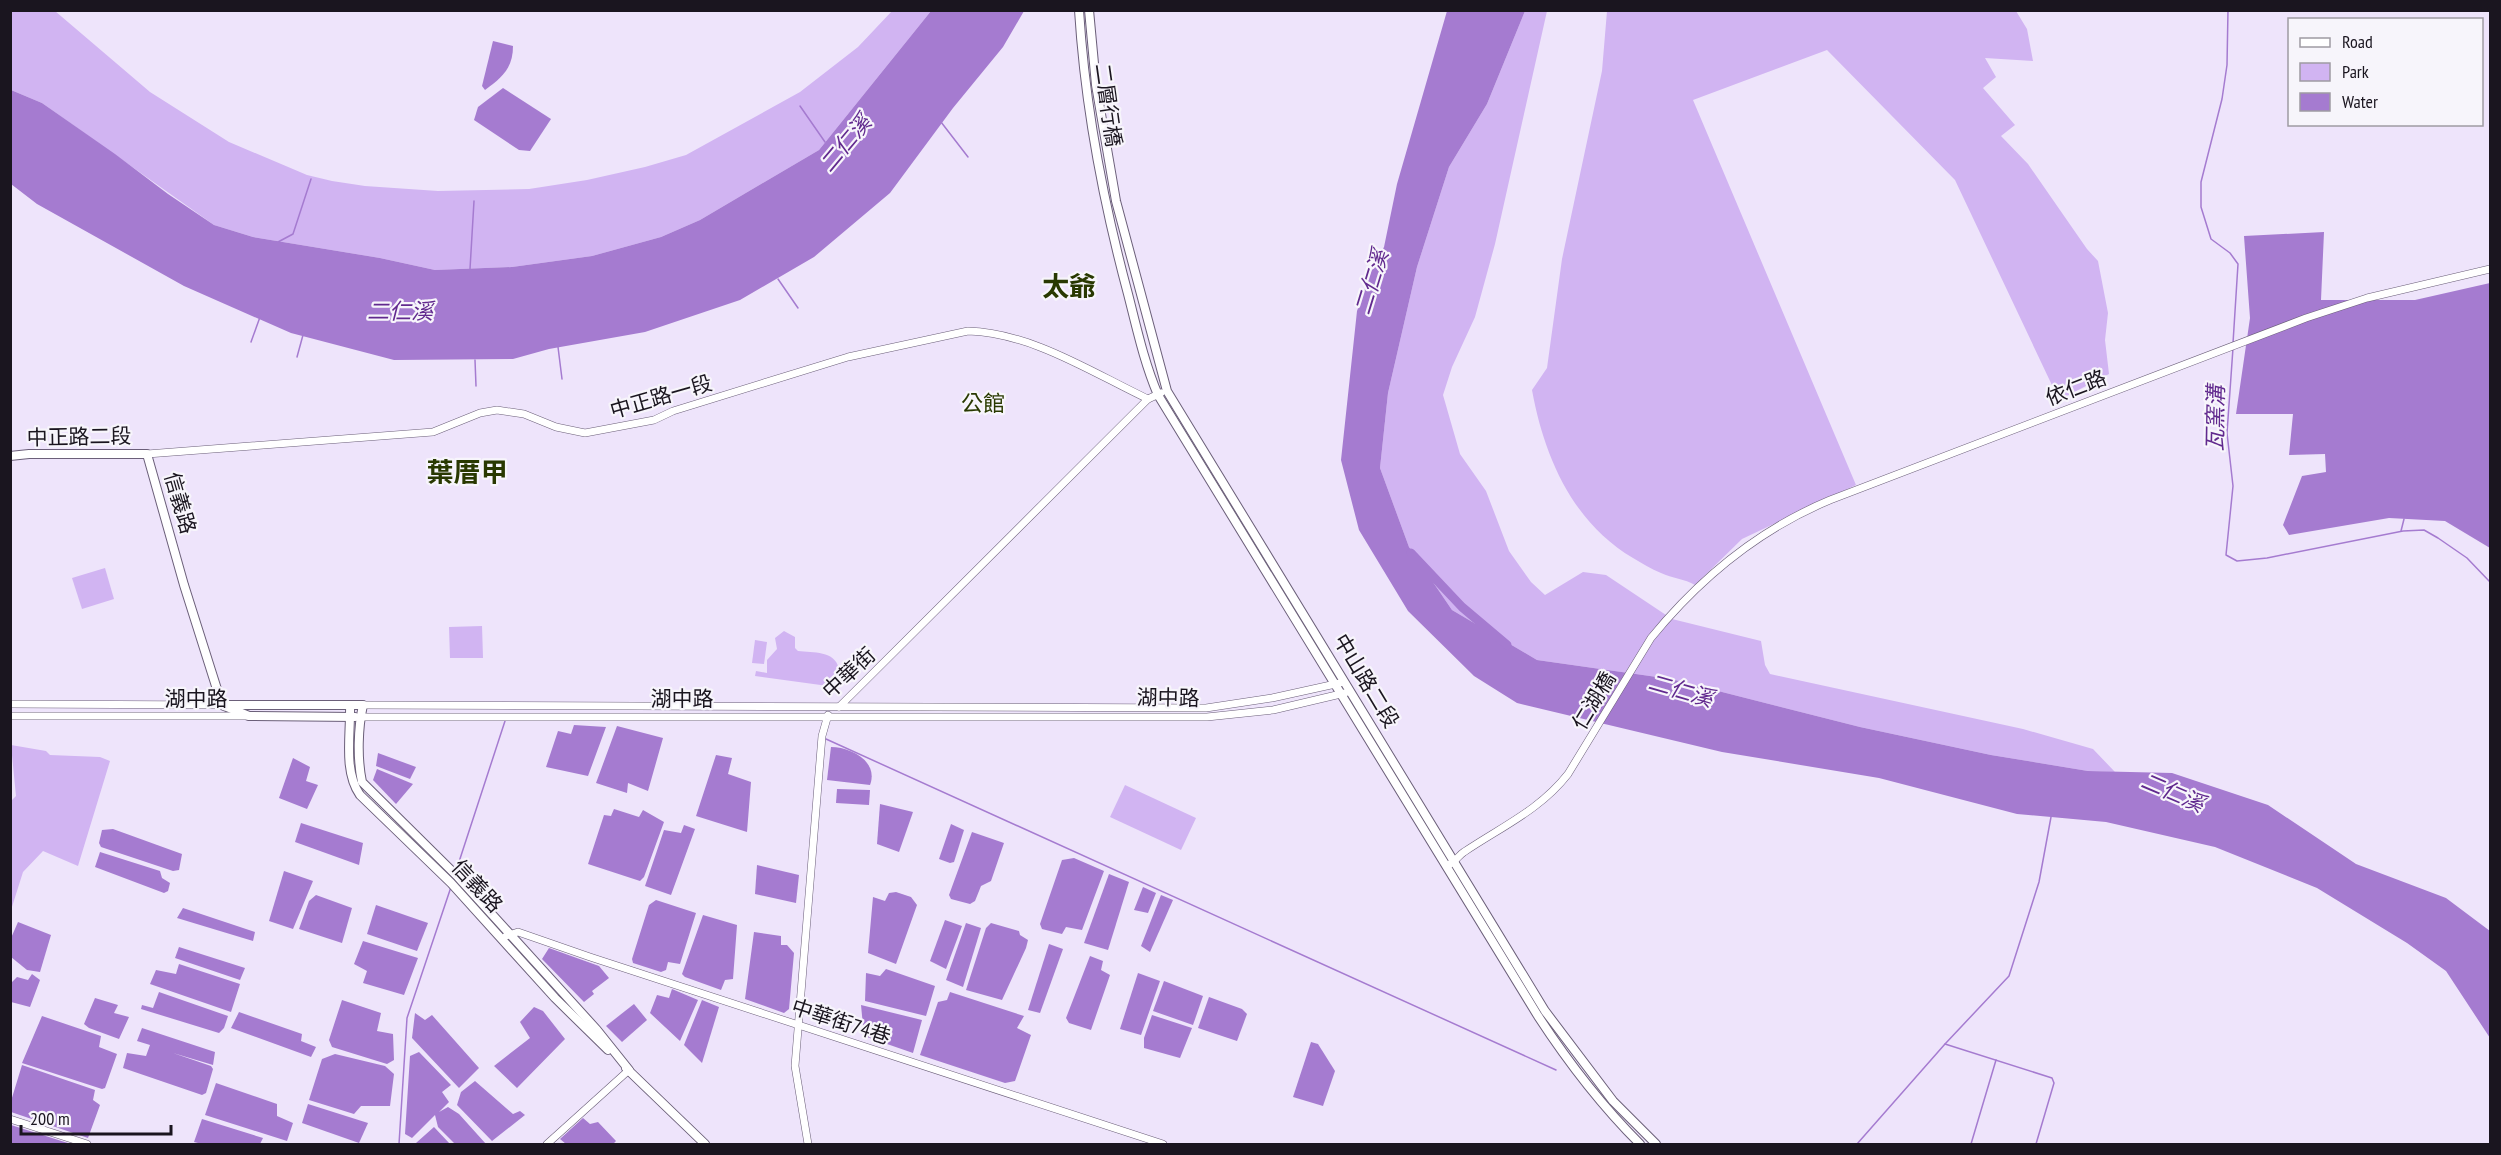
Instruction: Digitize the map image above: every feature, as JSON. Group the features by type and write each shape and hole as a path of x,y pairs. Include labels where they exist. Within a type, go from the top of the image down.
{"main road":[{"name":"二層行橋","path":"1079,10 1086,92 1106,205"},
{"name":"二層行橋","path":"1089,10 1096,85 1116,201"},
{"name":"中山路二段","path":"1116,201 1167,391 1540,1001 1572,1049 1613,1101 1656,1144"},
{"name":"中山路二段","path":"1106,205 1136,330 1148,372 1158,395 1446,867 1562,1051 1607,1109 1640,1144"},
{"name":"中正路二段","path":"10,456 147,454"},
{"name":"信義路","path":"147,454 184,585 222,705"},
{"name":"湖中路","path":"222,705 363,705"},
{"path":"222,705 249,716"},
{"name":"信義路","path":"350,705 351,773 356,789 451,883 555,998 705,1144"},
{"path":"360,717 363,705"},
{"name":"湖中路","path":"249,716 360,717"},
{"name":"信義路","path":"360,717 360,775 366,788 459,877 597,1030 629,1070"}],"street":[{"name":"依仁路","path":"1696,588 1728,559 1758,538 1817,506 2343,305 2490,269"},
{"name":"中正路一段","path":"147,454 433,432 480,413 496,410 524,414 576,432 597,432 654,420 673,411 848,357 968,331 1016,338 1148,399"},
{"path":"1148,399 1167,391"},
{"name":"中華街","path":"808,1144 796,1076 826,716 840,706 1148,399"},
{"name":"仁湖橋","path":"1446,867 1545,800 1568,774 1651,638 1696,588"},
{"name":"湖中路","path":"363,705 1206,708 1336,685 1345,681"},
{"name":"湖中路","path":"360,717 1207,717 1274,710 1350,691"},
{"name":"湖中路","path":"10,704 222,705"},
{"name":"湖中路","path":"10,716 249,716"},
{"name":"中華街74巷","path":"510,934 518,932 1163,1144"},
{"path":"501,939 510,934"},
{"path":"547,1144 629,1070"},
{"path":"10,1119 87,1144"}],"green space":[{"path":"10,11 55,11 150,92 229,142 307,175 365,186 438,191 529,189 587,180 686,155 800,92 858,47 892,11 931,11 819,150 700,220 661,237 592,256 512,267 435,270 380,258 253,237 214,225 42,103 11,90"},
{"path":"1525,11 1547,11 1495,244 1475,317 1452,367 1443,395 1460,454 1486,491 1509,551 1531,582 1545,595 1583,572 1606,575 1672,619 1761,641 1765,665 1770,674 2023,729 2093,749 2115,772 2088,771 1991,755 1860,727 1671,679 1537,660 1452,610 1409,547 1380,468 1388,393 1417,267 1449,167 1487,104"},
{"path":"1607,11 2016,11 2027,29 2033,61 1985,58 1996,77 1983,88 2015,125 2001,136 2028,164 2087,249 2098,261 2108,313 2105,340 2109,374 2059,400 1955,180 1827,50 1693,100 1856,485 1742,539 1695,585 1654,570 1612,543 1593,526 1564,485 1544,439 1532,390 1547,368 1562,259 1602,71"},
{"path":"105,568 114,599 82,609 72,578"},
{"path":"482,626 483,658 450,658 449,627"},
{"path":"784,631 795,637 795,648 798,651 828,655 833,658 839,669 836,680 828,686 755,676 756,671 767,673 767,660 777,649 775,638"},
{"path":"755,640 767,642 764,664 752,663"},
{"path":"11,745 46,751 50,755 100,757 110,761 78,866 43,851 23,872 11,910 10,802 16,796"},
{"path":"1125,785 1196,818 1181,850 1110,817"}],"water":[{"name":"二仁溪","path":"931,11 1024,11 1003,47 953,108 890,193 814,257 740,300 645,332 549,349 513,359 394,360 291,333 184,286 37,204 11,184 11,90 42,103 214,225 253,237 380,258 435,270 512,267 592,256 661,237 700,220 819,150"},
{"name":"二仁溪","path":"1447,11 1525,11 1487,104 1449,167 1417,267 1388,393 1380,468 1409,547 1452,610 1537,660 1671,679 1860,727 1991,755 2088,771 2172,773 2268,805 2356,864 2446,898 2490,931 2490,1038 2446,971 2407,943 2317,888 2215,847 2106,822 2017,814 1879,778 1722,752 1517,703 1474,676 1408,611 1359,530 1341,460 1357,311 1373,266 1384,247 1397,184"},
{"path":"493,41 513,46 512,54 505,72 485,90 482,86"},
{"path":"503,88 551,119 530,151 519,150 474,120 478,107"},
{"path":"2324,232 2321,300 2415,300 2490,283 2490,548 2445,521 2389,518 2289,535 2283,525 2302,476 2326,472 2325,454 2289,455 2293,414 2236,414 2250,318 2244,236"},
{"path":"574,725 606,727 588,776 546,767 558,731 571,734"},
{"path":"617,726 663,738 648,791 628,783 627,793 596,783"},
{"path":"831,747 854,753 867,762 872,776 870,785 827,780"},
{"path":"378,753 416,767 410,779 376,766"},
{"path":"716,755 732,758 728,774 751,782 747,832 696,816"},
{"path":"293,758 310,767 306,781 318,785 307,809 279,798"},
{"path":"377,769 413,784 396,804 373,780"},
{"path":"837,789 870,790 869,805 836,803"},
{"path":"880,804 913,812 899,852 877,844"},
{"path":"614,809 639,817 643,810 664,822 644,877 640,881 588,864 604,815 611,816"},
{"path":"301,823 363,843 359,865 295,842"},
{"path":"951,824 964,830 954,862 950,863 939,859"},
{"path":"684,825 695,829 671,895 645,886 664,830 681,833"},
{"path":"113,829 182,854 179,870 173,871 101,847 99,843 102,830"},
{"path":"972,832 1004,843 991,881 981,886 975,901 970,904 951,899 949,895"},
{"path":"100,852 160,871 162,878 170,883 168,891 164,893 95,867"},
{"path":"1074,858 1104,871 1082,930 1066,927 1062,934 1042,929 1040,924 1062,860"},
{"path":"757,865 799,875 796,903 755,894"},
{"path":"284,871 313,881 293,929 269,921"},
{"path":"1109,874 1129,882 1108,950 1084,943"},
{"path":"1143,887 1156,893 1148,913 1134,910"},
{"path":"896,892 911,897 917,905 896,964 868,953 873,897 885,901 889,893"},
{"path":"316,895 352,908 342,943 299,929 309,901"},
{"path":"1161,895 1173,900 1150,952 1141,946"},
{"path":"656,900 696,913 680,964 668,962 666,970 661,972 633,963 632,959 649,905"},
{"path":"376,905 428,923 417,951 367,934"},
{"path":"183,908 255,932 253,941 177,918"},
{"path":"703,915 737,925 733,979 725,980 721,990 682,974"},
{"path":"945,920 962,926 946,969 930,961"},
{"path":"18,922 51,935 40,972 27,970 11,957 11,938"},
{"path":"966,923 981,928 963,987 946,980"},
{"path":"991,923 1019,931 1020,935 1028,940 1002,1000 966,990 986,928"},
{"path":"754,932 781,936 781,945 787,945 794,953 789,1009 784,1013 745,999"},
{"path":"363,941 418,958 404,995 363,983 367,971 354,964"},
{"path":"1049,944 1063,949 1040,1013 1028,1010"},
{"path":"179,947 245,968 240,980 175,958"},
{"path":"549,948 599,966 609,978 592,991 594,994 584,1002 542,959"},
{"path":"1090,956 1103,961 1101,970 1110,975 1091,1030 1069,1023 1066,1018"},
{"path":"179,964 240,984 231,1012 150,984 156,970 176,974"},
{"path":"886,969 935,986 926,1016 865,1001 866,973 880,976"},
{"path":"1138,973 1160,981 1141,1035 1120,1029"},
{"path":"32,974 40,980 30,1007 11,1002 12,982 17,977 28,980"},
{"path":"1164,981 1203,996 1193,1025 1153,1011"},
{"path":"672,989 698,1000 680,1041 650,1013 657,995 669,998"},
{"path":"159,992 228,1016 224,1028 219,1033 141,1009 142,1005 153,1008"},
{"path":"950,992 1024,1016 1017,1028 1031,1035 1015,1081 1005,1083 920,1055 938,1002 947,1000"},
{"path":"1209,997 1242,1009 1247,1014 1237,1041 1198,1028"},
{"path":"95,998 118,1005 114,1013 129,1017 119,1039 84,1024"},
{"path":"342,1000 381,1013 377,1031 393,1034 394,1060 387,1064 332,1047 329,1040"},
{"path":"702,1000 719,1007 702,1063 684,1045"},
{"path":"634,1004 647,1020 622,1042 606,1026"},
{"path":"861,1005 922,1020 913,1053 864,1036"},
{"path":"534,1007 543,1011 565,1039 517,1088 494,1066 530,1038 520,1022"},
{"path":"239,1012 302,1034 301,1041 316,1047 311,1057 231,1028"},
{"path":"415,1013 425,1020 432,1015 479,1068 459,1088 412,1038"},
{"path":"1152,1015 1192,1028 1180,1058 1144,1048 1144,1038"},
{"path":"42,1016 101,1036 99,1047 117,1054 105,1088 102,1089 22,1063"},
{"path":"142,1028 215,1052 213,1065 173,1053 211,1066 213,1069 206,1093 202,1095 123,1068 127,1053 146,1056 150,1045 137,1041"},
{"path":"1311,1042 1318,1044 1335,1071 1323,1106 1293,1097"},
{"path":"419,1052 451,1085 442,1092 449,1102 439,1112 448,1107 459,1114 486,1144 455,1144 438,1127 435,1115 412,1138 405,1134 410,1056"},
{"path":"335,1054 385,1066 394,1074 390,1106 361,1106 354,1114 309,1100 322,1059"},
{"path":"22,1065 95,1090 93,1100 100,1105 88,1138 11,1112 11,1101"},
{"path":"475,1081 513,1114 520,1111 525,1115 492,1141 457,1105 461,1092"},
{"path":"216,1083 277,1104 277,1116 293,1123 287,1141 205,1115"},
{"path":"308,1104 368,1123 359,1143 302,1123"},
{"path":"583,1118 590,1124 598,1122 616,1141 613,1144 566,1144 560,1139"},
{"path":"202,1119 263,1138 260,1144 194,1142"},
{"path":"11,1125 71,1144 11,1144"},
{"path":"434,1127 450,1144 416,1143"}],"waterway":[{"name":"瓦窯溝","path":"2228,10 2227,65 2222,99 2201,182 2201,207 2211,239 2230,253 2238,264 2233,343"},
{"path":"800,106 825,142"},
{"path":"941,122 968,157"},
{"path":"278,242 293,234 311,179"},
{"path":"470,269 474,201"},
{"path":"778,279 798,308"},
{"path":"251,342 260,317"},
{"path":"297,357 303,335"},
{"path":"558,347 562,379"},
{"name":"瓦窯溝","path":"2233,348 2227,433 2233,486 2226,555 2237,561 2267,558 2403,531 2424,530 2467,558 2490,582"},
{"path":"475,360 476,386"},
{"path":"2401,531 2404,519"},
{"name":"二仁溪","path":"1411,553 1462,607 1507,645"},
{"path":"456,871 505,721"},
{"path":"826,739 1556,1070"},
{"path":"1857,1144 1945,1044 2009,976 2039,882 2051,817"},
{"path":"399,1144 407,1018 451,887"},
{"path":"1945,1044 2052,1078 2054,1083 2036,1144"},
{"path":"1971,1144 1996,1060"}],"district":[{"name":"太爺","path":"1069,287"},
{"name":"公館","path":"983,403"},
{"name":"葉厝甲","path":"467,473"}]}
